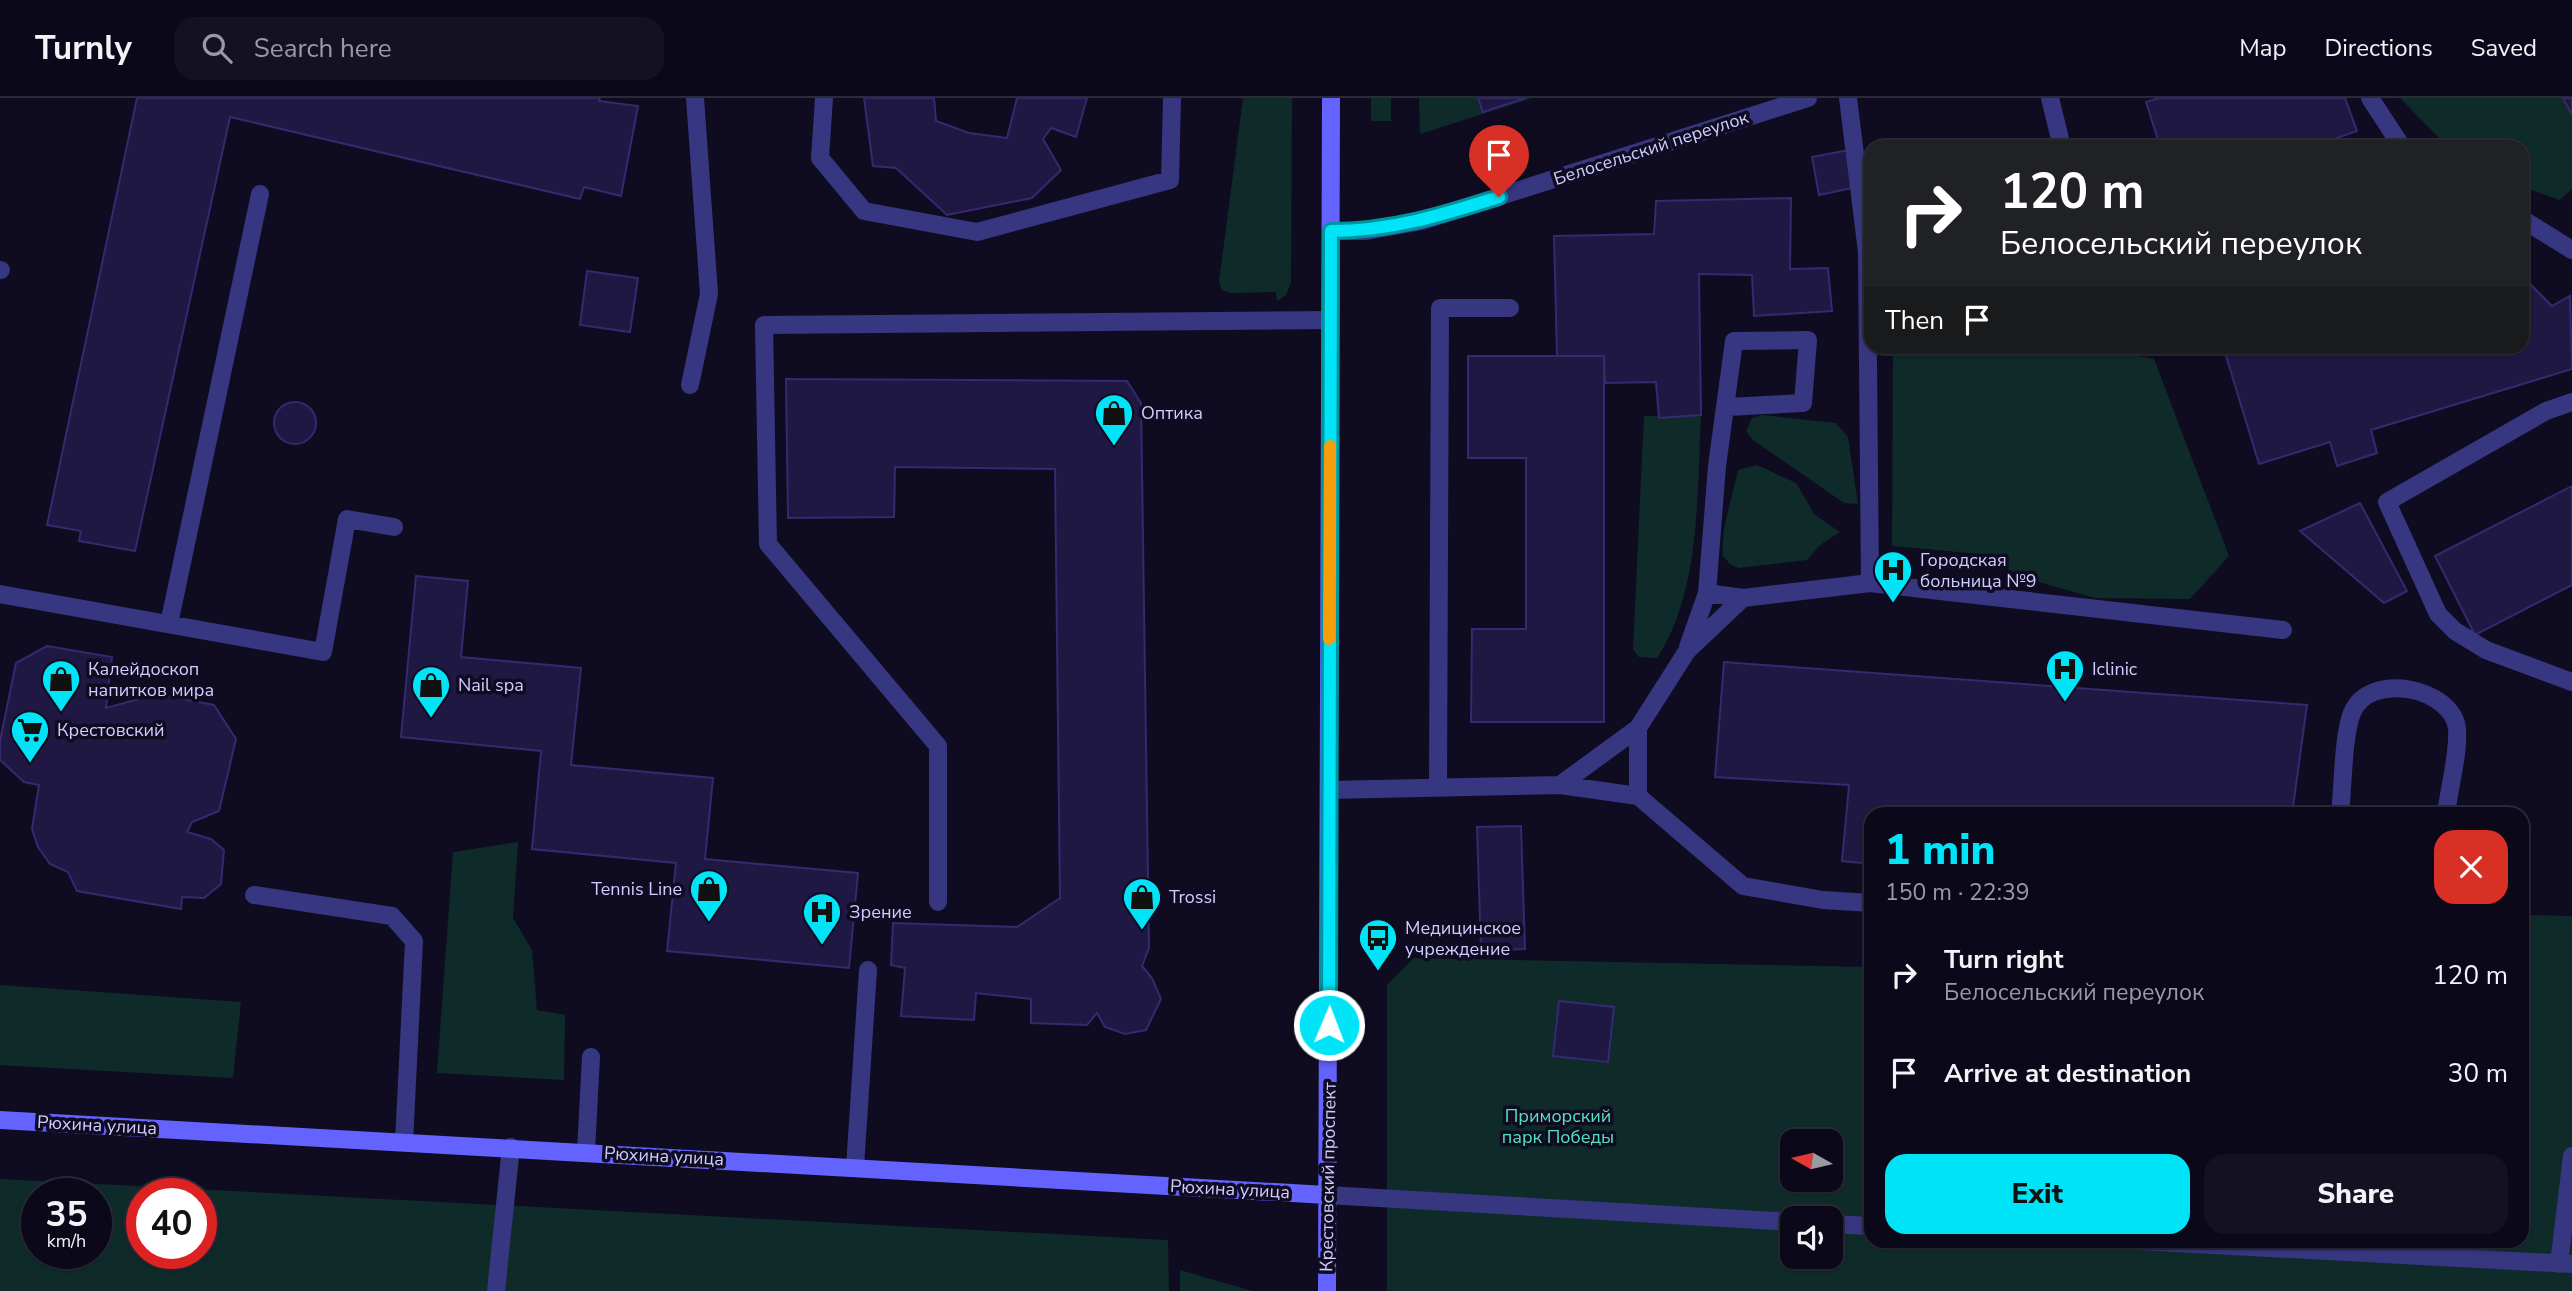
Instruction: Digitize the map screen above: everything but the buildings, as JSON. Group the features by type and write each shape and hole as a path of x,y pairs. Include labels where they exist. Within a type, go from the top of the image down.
{"street":[{"path":"691,386 709,294 695,98"},
{"path":"824,98 820,158 864,211 977,232 1170,180 1172,98"},
{"name":"Крестовский проспект","path":"1327,1291 1331,98"},
{"name":"Белосельский переулок","path":"1331,231 1366,231 1422,221 1808,98"},
{"path":"1848,98 1864,228"},
{"path":"2050,98 2060,140"},
{"path":"2370,98 2397,140"},
{"path":"169,624 260,194"},
{"path":"2529,223 2572,250"},
{"path":"1438,788 1440,307 1510,308"},
{"path":"938,902 938,746 768,544 764,325 1331,320"},
{"path":"1560,785 1638,728 1687,651 1707,593 1717,466 1734,341 1808,340 1803,403 1727,407"},
{"path":"1868,354 1870,583"},
{"path":"2572,402 2546,411 2387,502 2438,614 2455,631 2486,650 2572,682"},
{"path":"0,594 323,652 347,519 394,527"},
{"path":"1707,593 1744,598 1870,583 2283,630"},
{"path":"1687,651 1744,598"},
{"path":"2341,807 2351,715 2365,697 2385,687 2426,695 2444,705 2457,727 2447,807"},
{"path":"1638,728 1638,796"},
{"path":"1329,790 1560,785 1638,796 1743,886 1823,900 1864,903"},
{"path":"254,895 392,916 414,941 404,1142"},
{"path":"855,1167 868,970"},
{"path":"586,1151 591,1057"},
{"name":"Рюхина улица","path":"0,1120 586,1151 1327,1195"},
{"path":"496,1291 511,1147"},
{"path":"2268,1248 2565,1264 2572,1156"},
{"path":"1327,1195 1780,1221"},
{"path":"1843,1225 1864,1226"}],"green space":[{"path":"1243,98 1292,98 1291,283 1286,295 1277,301 1276,292 1231,293 1222,290 1219,282"},
{"path":"1371,98 1391,98 1391,121 1371,121"},
{"path":"1419,98 1532,98 1420,134"},
{"path":"2400,98 2563,98 2572,115 2572,189 2560,200 2529,189 2529,140 2439,138"},
{"path":"1893,354 2128,354 2154,359 2229,556 2190,599 2095,598 2025,578 1980,554 1892,546"},
{"path":"1701,415 1694,540 1682,603 1657,658 1639,657 1633,649 1644,416"},
{"path":"1762,415 1836,423 1848,437 1858,504 1844,503 1753,440 1746,431 1752,418"},
{"path":"1757,465 1796,483 1815,515 1840,532 1820,545 1807,560 1739,568 1730,564 1722,555 1724,528 1738,470"},
{"path":"518,842 513,918 532,950 537,1010 565,1015 564,1080 437,1073 453,852"},
{"name":"Приморский парк Победы","path":"2529,915 2572,916 2572,1291 1387,1291 1387,985 1414,958 1864,967 1864,1248 2529,1248"},
{"path":"0,985 241,1002 233,1078 0,1065"},
{"path":"0,1179 21,1180 21,1269 112,1269 112,1185 126,1186 126,1269 217,1269 217,1190 1168,1240 1169,1291 0,1291"},
{"path":"1180,1270 1252,1291 1180,1291"}],"slow traffic":[{"path":"1329,639 1330,446"}],"place":[{"name":"Оптика","path":"1114,447"},
{"name":"Городская больница №9","path":"1893,604"},
{"name":"Iclinic","path":"2065,703"},
{"name":"Калейдоскоп напитков мира","path":"61,713"},
{"name":"Nail spa","path":"431,719"},
{"name":"Крестовский","path":"30,764"},
{"name":"Tennis Line","path":"709,923"},
{"name":"Trossi","path":"1142,931"},
{"name":"Зрение","path":"822,946"},
{"name":"Медицинское учреждение","path":"1378,972"}],"route":[{"path":"1329,1025 1331,231 1366,231 1400,226 1499,197"}]}
